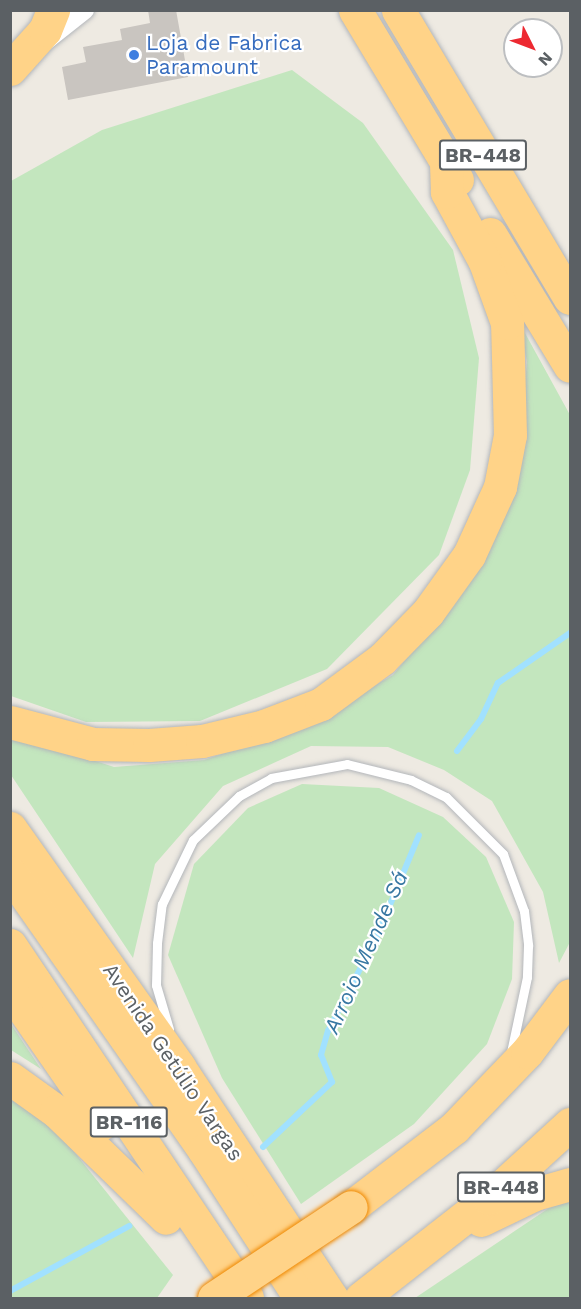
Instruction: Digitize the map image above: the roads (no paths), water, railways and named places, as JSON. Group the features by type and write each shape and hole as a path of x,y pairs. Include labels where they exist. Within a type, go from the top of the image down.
{"highway":[{"path":"12,68 45,30 53,10"},
{"name":"BR-448","path":"355,10 570,366"},
{"name":"BR-448","path":"398,10 570,298"},
{"path":"10,722 93,744 149,745 202,741 264,726 321,704 382,659 428,612 469,555 500,487 510,435 507,323 485,262 447,192 446,161"},
{"name":"Avenida Getúlio Vargas","path":"10,828 179,1067 332,1299"},
{"name":"BR-116","path":"10,873 204,1150 300,1299"},
{"name":"BR-116","path":"10,945 247,1299"},
{"path":"10,990 221,1299"},
{"path":"214,1299 351,1207 454,1128 507,1075 570,995"},
{"path":"10,1078 56,1110 166,1218"},
{"name":"BR-448","path":"361,1299 392,1277 570,1125"},
{"path":"429,1246 535,1194 570,1184"}],"street":[{"path":"12,68 85,10"}],"lane":[{"path":"179,1067 156,985 162,904 176,866 193,840 247,792 271,778 347,764 400,777 446,797 503,854 524,911 528,946 527,977 507,1075"}],"waterway":[{"name":"Arroio Mende Sá","path":"457,751 481,719 498,683 570,633"},
{"name":"Arroio Mende Sá","path":"263,1147 332,1082 321,1055 328,1031 377,936 419,835"},
{"name":"Arroio Mende Sá","path":"10,1291 129,1226"}],"place":[{"name":"Loja de Fabrica Paramount","path":"134,55"}]}
